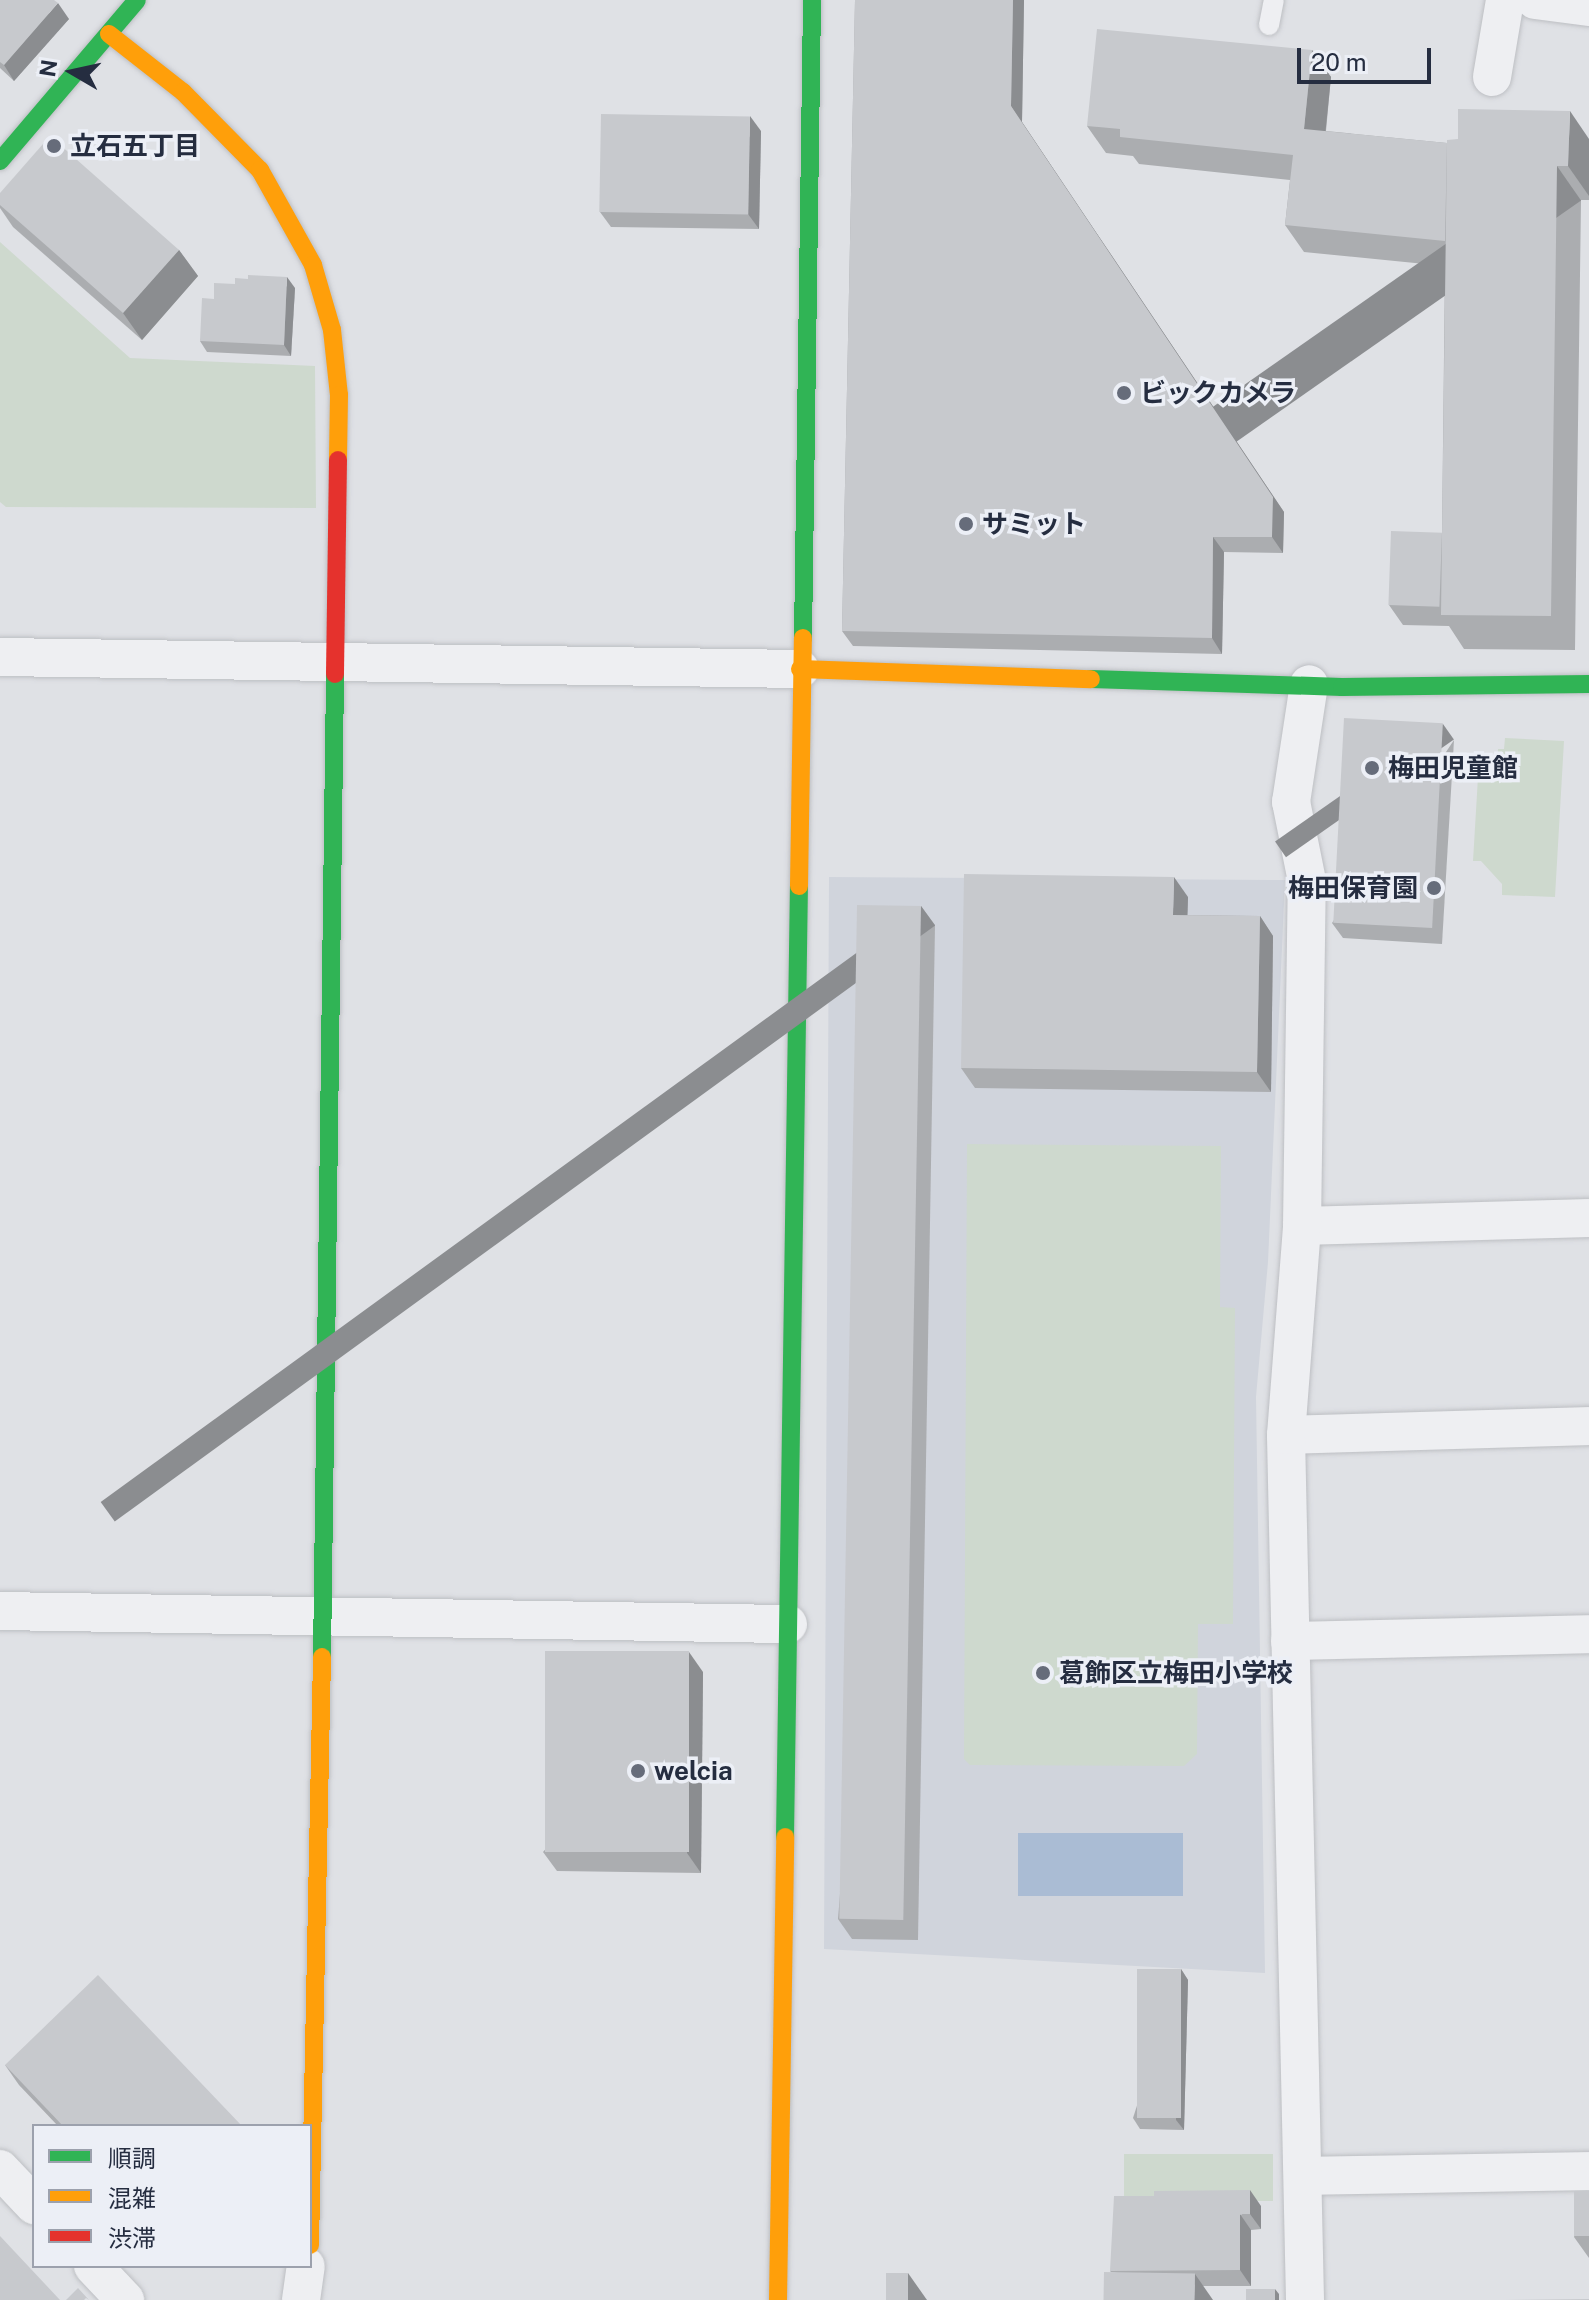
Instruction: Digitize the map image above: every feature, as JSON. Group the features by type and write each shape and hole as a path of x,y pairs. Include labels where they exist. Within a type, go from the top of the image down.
{"street":[{"path":"0,161 137,0"},
{"path":"778,2300 812,0"},
{"path":"1492,77 1505,0"},
{"path":"1535,0 1589,7"},
{"path":"109,34 224,130 260,170 313,265 332,330 339,395 312,2231"},
{"path":"0,657 800,669 1342,687 1589,684"},
{"path":"1305,2300 1286,1435 1302,1226 1307,881 1291,802 1309,684"},
{"path":"1302,1226 1589,1218"},
{"path":"1286,1435 1589,1426"},
{"path":"0,1611 788,1624"},
{"path":"1290,1641 1589,1634"},
{"path":"0,2169 32,2203"},
{"path":"1303,2176 1589,2171"},
{"path":"95,2268 125,2300"},
{"path":"301,2300 306,2268"}],"lane":[{"path":"1269,25 1274,0"}],"shaded area":[{"path":"0,242 130,358 315,366 316,508 6,507 0,502"},
{"path":"1505,738 1564,741 1555,897 1502,895 1502,884 1481,861 1473,861 1478,777 1487,777 1487,770 1497,770 1498,749 1504,749"},
{"name":"葛飾区立梅田小学校","path":"829,877 1285,880 1268,1262 1256,1397 1265,1973 824,1949"},
{"path":"967,1144 1221,1146 1220,1307 1235,1308 1233,1624 1198,1624 1197,1754 1184,1766 970,1765 964,1759"},
{"path":"1124,2154 1273,2154 1273,2201 1124,2201"}],"water":[{"path":"1018,1833 1183,1833 1183,1896 1018,1896"}],"building":[{"path":"0,0 54,0 58,3 4,65 0,62"},
{"path":"855,0 1013,0 1011,106 1273,497 1272,537 1213,537 1212,638 842,631"},
{"path":"1097,29 1312,50 1304,129 1447,143 1445,241 1285,225 1293,155 1120,137 1120,129 1087,126"},
{"path":"1458,109 1570,111 1568,166 1557,166 1551,616 1441,615 1447,140 1458,139"},
{"path":"601,114 750,117 748,215 599,212"},
{"path":"50,136 179,250 123,313 0,205 0,193"},
{"path":"248,275 287,277 284,345 200,341 202,298 214,299 214,283 235,284 235,278 248,279"},
{"path":"1391,531 1442,533 1439,607 1388,605"},
{"path":"1344,718 1443,723 1432,928 1333,923"},
{"path":"964,874 1174,877 1173,915 1260,916 1257,1072 961,1068"},
{"path":"857,905 921,906 903,1920 839,1919"},
{"path":"545,1651 689,1651 689,1852 545,1852"},
{"path":"1137,1969 1181,1969 1181,2118 1137,2118"},
{"path":"98,1975 240,2124 61,2124 5,2065"},
{"path":"1250,2190 1250,2214 1240,2214 1240,2270 1110,2271 1114,2196 1154,2196 1154,2191"},
{"path":"1574,2191 1589,2191 1589,2236 1574,2236"},
{"path":"0,2236 60,2300 0,2300"},
{"path":"1104,2272 1195,2274 1195,2300 1104,2300"},
{"path":"886,2273 908,2273 908,2300 886,2300"},
{"path":"78,2288 89,2300 66,2300"},
{"path":"1246,2289 1275,2289 1275,2300 1246,2300"},
{"path":"1589,2299 1589,2300 1505,2300"}],"traffic: fast":[{"path":"0,161 137,0"},
{"path":"803,638 812,0"},
{"path":"322,1657 335,674"},
{"path":"1091,679 1342,687 1589,684"},
{"path":"785,1837 799,886"}],"traffic: slow":[{"path":"109,34 183,92 260,170 313,265 332,330 339,395 338,460"},
{"path":"799,886 803,638"},
{"path":"800,669 1091,679"},
{"path":"312,2147 322,1657"},
{"path":"778,2300 785,1837"}],"traffic: jam":[{"path":"335,674 338,460"}],"place":[{"name":"立石五丁目","path":"54,146"},
{"name":"ビックカメラ","path":"1124,393"},
{"name":"サミット","path":"966,524"},
{"name":"梅田児童館","path":"1372,768"},
{"name":"梅田保育園","path":"1434,888"},
{"name":"葛飾区立梅田小学校","path":"1043,1673"},
{"name":"welcia","path":"638,1771"}]}
